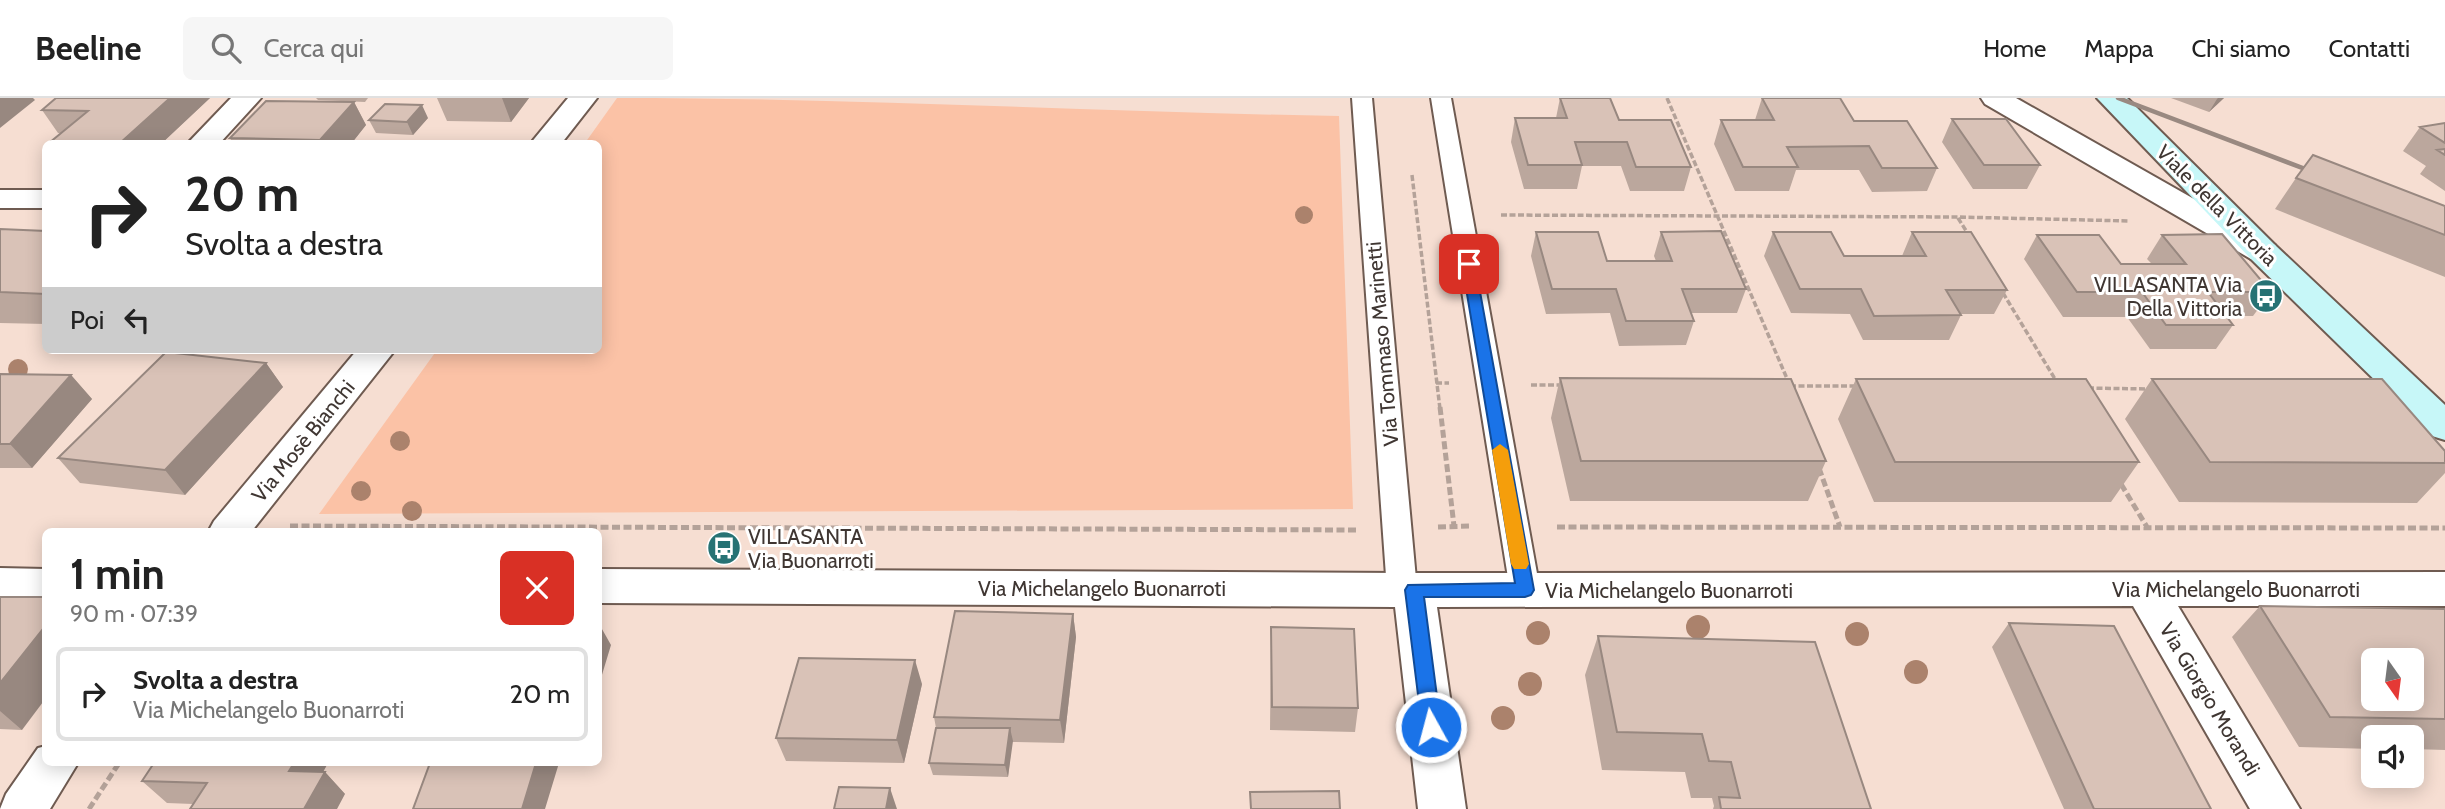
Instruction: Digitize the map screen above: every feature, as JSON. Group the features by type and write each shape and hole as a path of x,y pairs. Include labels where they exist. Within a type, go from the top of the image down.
{"street":[{"path":"206,140 247,98"},
{"path":"548,140 583,98"},
{"name":"Viale della Vittoria","path":"2111,98 2263,252 2445,427"},
{"path":"2002,101 2175,163"},
{"path":"2002,101 2263,252"},
{"path":"0,198 42,199"},
{"name":"Via Mosè Bianchi","path":"232,528 374,354"},
{"path":"0,585 42,586"},
{"name":"Via Michelangelo Buonarroti","path":"602,586 1408,590 2445,589"},
{"name":"Via Giorgio Morandi","path":"2145,589 2276,809"},
{"path":"1408,590 1442,809"},
{"path":"23,809 53,766"}],"lane":[{"name":"Via Tommaso Marinetti","path":"1362,98 1397,530 1408,590"},
{"path":"1441,98 1525,590"}],"path":[{"path":"1667,98 1794,399"},
{"path":"1411,163 1454,526"},
{"path":"1417,215 1958,217 2132,221"},
{"path":"1958,217 1971,240"},
{"path":"1998,285 2060,387 2046,387"},
{"path":"1436,383 1571,385"},
{"path":"1776,386 1871,386"},
{"path":"2087,388 2156,389"},
{"path":"1817,463 1840,527"},
{"path":"2119,481 2148,527"},
{"path":"602,529 1397,530 1454,526 2445,528"},
{"path":"89,809 117,766"}],"shaded area":[{"path":"617,98 798,100 1339,116 1353,509 319,514 434,354 602,354 602,140 587,140"}],"building":[{"path":"56,98 170,98 123,140 53,140 88,111 42,110"},
{"path":"1560,98 1610,98 1619,120 1671,120 1691,167 1636,167 1627,142 1575,142 1582,165 1528,165 1515,118 1567,118"},
{"path":"1762,98 1840,98 1854,121 1907,121 1937,168 1882,168 1869,146 1787,147 1798,167 1743,167 1721,120 1774,120"},
{"path":"266,101 354,102 320,140 230,138"},
{"path":"385,104 422,105 407,122 369,120"},
{"path":"1952,119 2006,119 2040,165 1984,165"},
{"path":"2445,123 2445,143 2420,127"},
{"path":"2313,155 2445,206 2445,235 2296,178"},
{"path":"0,229 42,231 42,294 0,292"},
{"path":"1721,231 1746,289 1682,289 1694,321 1626,321 1616,289 1552,289 1536,232 1598,232 1607,261 1672,261 1661,232"},
{"path":"1773,232 1831,232 1844,256 1926,256 1912,232 1971,232 2007,290 1946,290 1961,315 1874,316 1861,289 1800,289"},
{"path":"2222,234 2271,292 2208,292 2233,325 2166,325 2142,292 2077,292 2037,235 2099,235 2121,264 2186,264 2162,235"},
{"path":"164,354 266,363 165,470 58,458"},
{"path":"0,374 71,375 10,444 0,444"},
{"path":"1560,378 1791,379 1826,461 1581,461"},
{"path":"1856,379 2086,379 2139,462 1895,462"},
{"path":"2152,379 2382,379 2445,451 2445,463 2210,462"},
{"path":"0,597 42,597 42,630 0,683"},
{"path":"2260,606 2445,609 2445,719 2330,717"},
{"path":"955,611 1073,614 1060,720 934,717"},
{"path":"2009,623 2114,626 2211,809 2094,809"},
{"path":"1271,627 1354,629 1358,708 1272,707"},
{"path":"1598,636 1815,642 1871,809 1721,809 1719,797 1740,798 1731,762 1709,761 1702,734 1617,732"},
{"path":"799,658 915,660 897,740 776,738"},
{"path":"936,728 1010,728 1005,765 929,763"},
{"path":"152,766 292,766 289,771 325,772 304,809 190,809 207,783 142,781"},
{"path":"429,766 535,766 522,809 413,809"},
{"path":"839,787 890,788 886,809 834,809"},
{"path":"1339,791 1340,809 1251,809 1250,792"}],"railway":[{"path":"2118,98 2321,175"}],"slow traffic":[{"path":"1500,450 1520,564"}],"place":[{"name":"VILLASANTA Via Della Vittoria","path":"2266,296"},
{"name":"VILLASANTA Via Buonarroti","path":"724,548"}],"route":[{"path":"1431,727 1414,590 1525,590 1469,264"}]}
